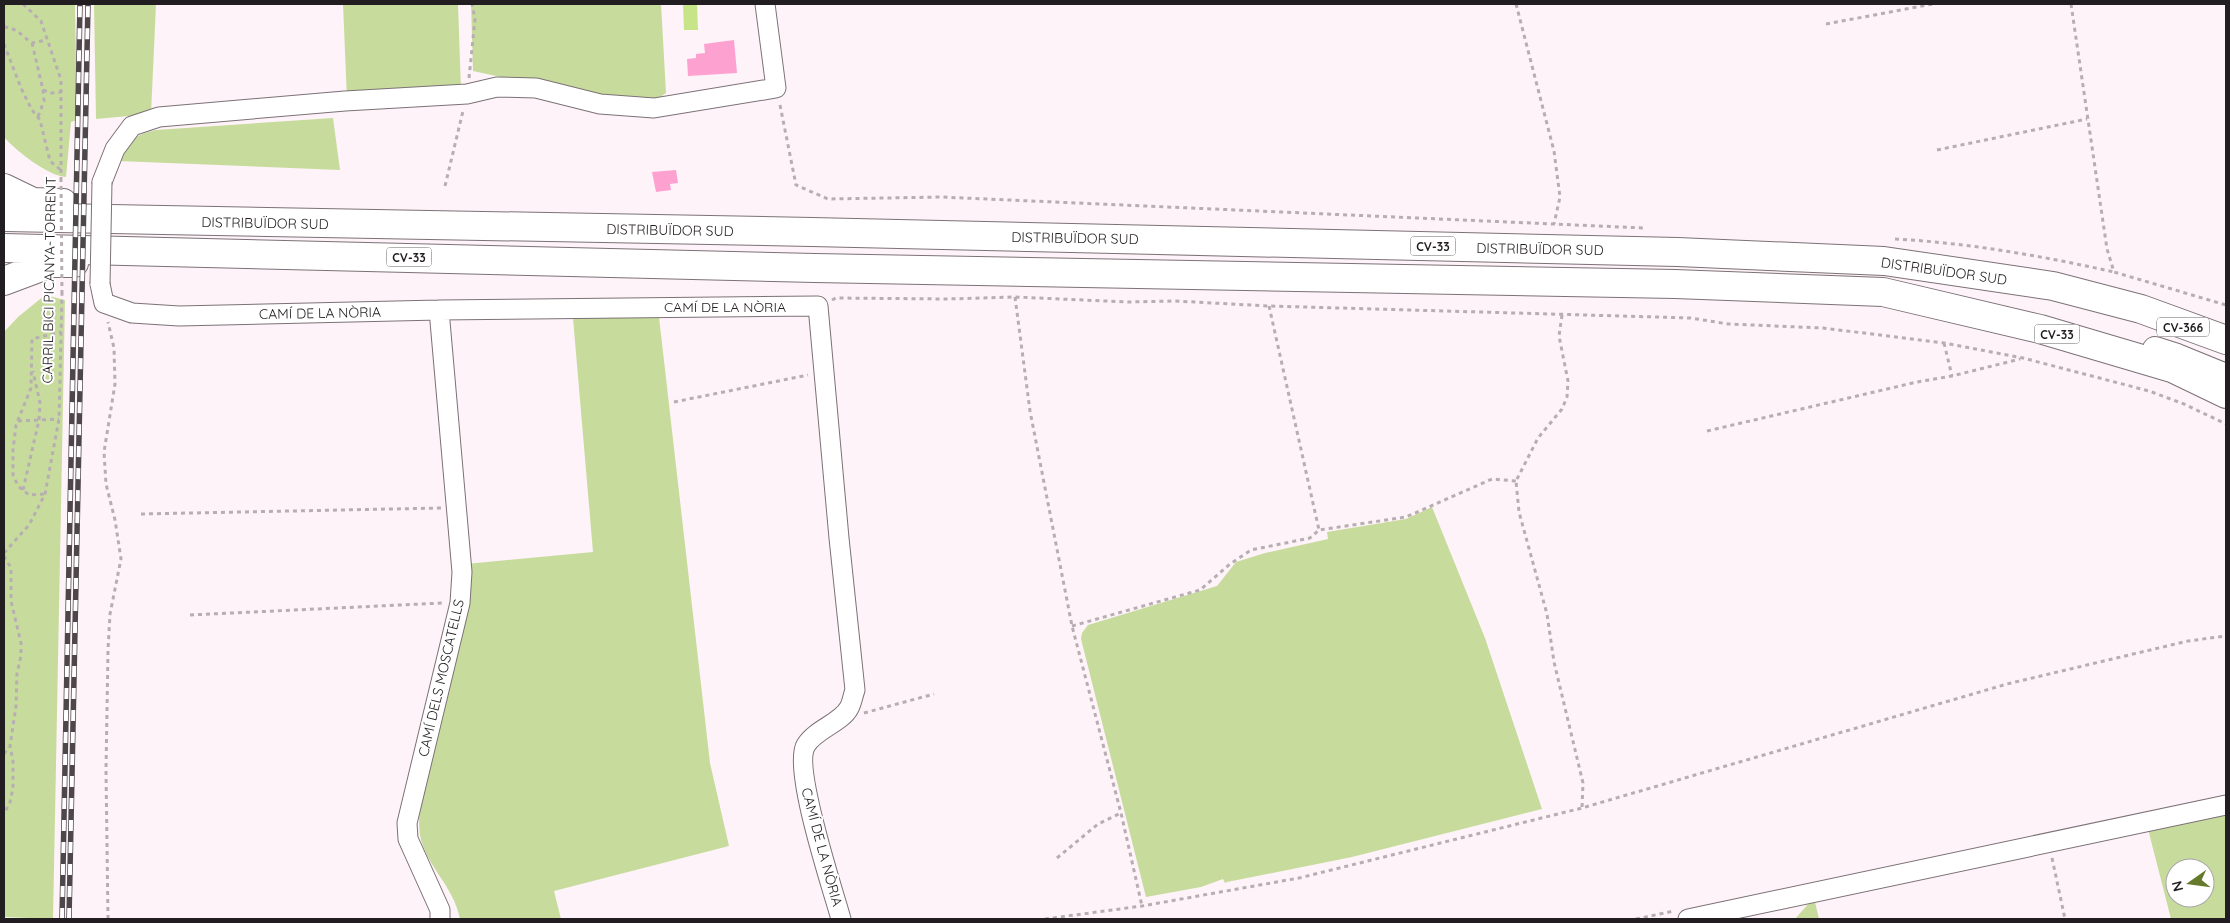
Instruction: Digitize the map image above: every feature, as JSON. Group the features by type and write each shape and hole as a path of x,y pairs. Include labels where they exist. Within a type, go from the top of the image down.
{"highway":[{"path":"4,188 33,202 279,208 365,225"},
{"name":"DISTRIBUÏDOR SUD","path":"4,217 840,233 1668,252 1874,261 2052,286 2141,310"},
{"name":"DISTRIBUÏDOR SUD","path":"4,248 825,268 1674,284 1883,292"},
{"path":"4,280 52,263 286,264 386,257"},
{"name":"CV-33","path":"1883,292 2040,329 2162,366 2226,394"},
{"name":"CV-33","path":"2141,310 2226,340"}],"main road":[{"name":"CV-366","path":"1883,292 2044,316 2177,356 2226,376"},
{"name":"CV-366","path":"2141,310 2226,345"}],"street":[{"path":"104,303 100,284 102,182 115,149 132,126 159,117 345,100 467,94 497,87 536,88 600,104 654,108 776,88 766,4"},
{"name":"CAMÍ DE LA NÒRIA","path":"104,303 132,313 179,316 439,310 818,306 855,690 849,709 818,732 805,746 804,764 813,821 842,919"},
{"name":"CAMÍ DELS MOSCATELLS","path":"439,310 462,572 460,602 407,824 408,838 440,910 440,919"},
{"path":"1688,919 2226,805"}],"path":[{"name":"CARRIL BICI PICANYA-TORRENT","path":"4,554 29,525 45,494 59,419 62,294 61,80 41,21 23,4"},
{"path":"1516,4 1554,151 1560,197 1554,224"},
{"path":"1826,24 1933,4"},
{"path":"2071,4 2086,119 2107,249 2114,272"},
{"path":"4,27 10,27 22,33 32,43 44,101 38,118"},
{"path":"32,43 47,40"},
{"path":"4,44 21,88 38,118 50,161 61,170"},
{"path":"776,88 796,185 828,200 941,198 1654,228"},
{"path":"43,90 51,93 61,92"},
{"path":"1937,150 2086,119"},
{"path":"1893,239 1922,240 2047,257 2114,272 2226,305"},
{"path":"1015,297 1030,411 1072,626 1121,813 1142,906"},
{"path":"818,306 836,298 947,299 1015,297 1691,318 1728,324 1824,328 1944,343 2023,358 2149,391 2184,404 2226,424"},
{"path":"104,303 114,348 115,384 104,452 106,484 115,520 121,559 110,614 108,650 106,770 108,919"},
{"path":"1269,306 1319,530"},
{"path":"1562,315 1559,336 1568,381 1567,397 1562,409 1538,438 1516,481 1519,512 1547,614 1554,662 1584,783 1582,808"},
{"path":"45,494 29,495 18,486 12,475 13,450 18,421 31,388 32,339 61,332"},
{"path":"1944,343 1952,376"},
{"path":"1707,432 2023,358"},
{"path":"23,490 39,420 40,403 32,365"},
{"path":"674,402 823,372"},
{"path":"18,421 59,419"},
{"path":"1072,626 1200,590 1251,550 1310,538 1319,530 1406,517 1492,479 1516,481"},
{"path":"141,514 447,508 456,511"},
{"path":"4,554 10,568 11,601 21,643 21,656 17,674 16,706 10,746 13,761 13,788 10,802 4,814"},
{"path":"190,615 460,602"},
{"path":"1045,919 1142,906 1299,878 1582,808 2007,684 2188,641 2226,636"},
{"path":"833,722 934,694"},
{"path":"4,754 10,746"},
{"path":"1056,858 1098,824 1121,813"},
{"path":"2049,842 2066,919"}],"shaded area":[{"path":"4,4 75,4 77,120 71,122 66,177 59,176 42,168 16,149 4,137"},
{"path":"94,4 156,4 151,114 96,119"},
{"path":"343,4 458,4 461,90 347,99"},
{"path":"471,4 661,4 666,93 653,102 617,102 473,71"},
{"path":"683,4 697,4 698,30 684,30"},
{"path":"333,118 340,170 118,161 132,140 142,134 156,130"},
{"path":"45,295 65,300 53,919 4,917 4,332 18,317"},
{"path":"659,317 710,763 729,846 554,891 561,919 460,919 452,896 423,846 419,822 420,799 466,564 593,552 573,318"},
{"path":"1432,507 1485,638 1542,809 1352,857 1225,883 1223,879 1201,887 1146,897 1081,639 1082,633 1088,625 1217,586 1236,562 1265,553 1328,539 1327,532 1406,519"},
{"path":"2226,813 2226,919 2171,919 2168,908 2215,908 2215,858 2165,858 2165,896 2148,829"},
{"path":"1815,902 1819,919 1795,919 1809,903"}],"building":[{"path":"734,40 737,73 688,76 687,59 696,58 696,54 705,53 704,44"},
{"path":"676,170 678,183 670,184 671,190 656,192 652,172"}],"railway":[{"path":"62,919 80,4"},
{"path":"69,919 88,4"}]}
